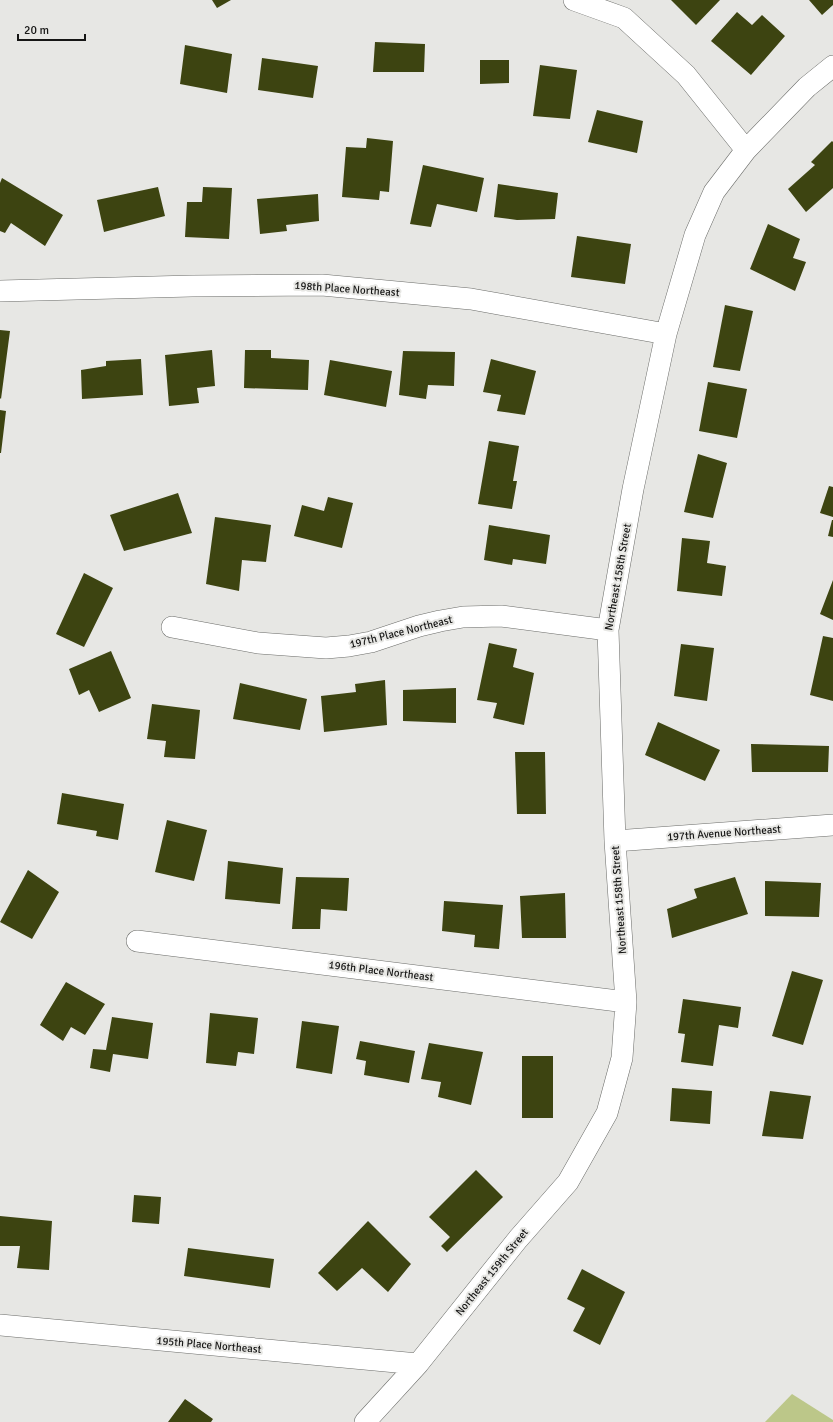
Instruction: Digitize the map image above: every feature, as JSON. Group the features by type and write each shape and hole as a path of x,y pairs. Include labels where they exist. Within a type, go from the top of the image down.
{"street":[{"path":"574,0 624,18 686,75 746,150"},
{"name":"Northeast 158th Street","path":"607,1113 622,1058 626,1002 616,841 608,630 633,489 666,334 695,235 714,192 746,150 808,87 833,66"},
{"name":"198th Place Northeast","path":"0,292 192,286 322,285 472,299 666,334"},
{"name":"197th Place Northeast","path":"172,627 258,643 326,648 371,642 419,626 463,618 501,616 608,630"},
{"name":"197th Avenue Northeast","path":"616,841 833,825"},
{"name":"196th Place Northeast","path":"137,941 626,1002"},
{"name":"Northeast 159th Street","path":"365,1422 418,1364 518,1239 568,1182 607,1113"},
{"name":"195th Place Northeast","path":"0,1325 418,1364"}],"green space":[{"path":"792,1394 833,1420 833,1422 765,1422"}],"building":[{"path":"212,0 231,0 217,8"},
{"path":"671,0 720,0 696,25"},
{"path":"809,0 833,0 833,5 822,15"},
{"path":"737,12 752,25 762,15 785,36 751,75 711,41"},
{"path":"375,42 425,44 424,72 373,72"},
{"path":"185,45 232,54 227,93 180,84"},
{"path":"262,58 318,66 313,98 258,90"},
{"path":"480,60 509,60 509,83 480,84"},
{"path":"540,65 577,70 570,119 533,116"},
{"path":"597,110 643,121 637,153 588,142"},
{"path":"367,138 393,141 389,192 380,191 379,200 342,197 346,147 366,148"},
{"path":"832,141 833,188 806,212 788,189 815,165 811,162"},
{"path":"423,165 484,178 477,212 437,204 431,227 410,224"},
{"path":"2,178 63,215 45,246 11,223 5,233 0,231 0,183"},
{"path":"498,184 558,193 555,219 517,220 494,217"},
{"path":"158,187 165,216 104,232 97,200"},
{"path":"203,187 232,188 229,239 185,237 187,202 202,202"},
{"path":"318,194 319,221 286,225 287,231 260,234 257,199"},
{"path":"768,224 800,239 793,258 806,262 795,291 750,269"},
{"path":"577,236 631,244 625,284 571,277"},
{"path":"725,305 753,311 740,371 713,367"},
{"path":"0,330 10,331 1,399 0,398"},
{"path":"212,350 215,386 197,388 199,403 169,406 165,355"},
{"path":"245,350 271,350 271,358 309,360 308,390 244,388"},
{"path":"403,351 455,352 454,386 428,385 426,399 399,395"},
{"path":"141,359 143,395 82,399 81,370 106,366 106,361"},
{"path":"491,359 536,371 525,415 497,411 501,395 483,392"},
{"path":"330,360 392,371 386,407 324,395"},
{"path":"708,382 747,389 737,438 699,431"},
{"path":"0,410 6,411 1,453 0,453"},
{"path":"489,441 519,446 513,481 517,481 512,509 478,504"},
{"path":"698,454 727,463 713,518 684,512"},
{"path":"829,486 833,487 833,517 820,513"},
{"path":"178,493 192,533 124,551 110,515"},
{"path":"328,497 353,503 342,548 294,536 302,505 324,511"},
{"path":"215,517 271,525 266,562 242,560 239,591 206,584"},
{"path":"833,520 833,537 828,536"},
{"path":"489,525 550,535 546,564 513,559 512,565 484,560"},
{"path":"682,538 710,541 707,563 726,566 722,596 677,591"},
{"path":"84,573 113,588 84,647 56,634"},
{"path":"833,580 833,620 820,614"},
{"path":"823,636 833,638 833,701 810,695"},
{"path":"489,643 517,649 513,667 534,673 524,725 493,718 497,703 477,700"},
{"path":"681,644 714,648 707,701 674,696"},
{"path":"111,651 131,698 99,712 89,690 79,695 69,669"},
{"path":"385,680 387,725 324,732 321,696 356,692 355,684"},
{"path":"240,683 307,699 300,730 233,719"},
{"path":"456,688 456,723 403,721 403,690"},
{"path":"152,704 200,710 195,759 164,757 166,741 147,739"},
{"path":"658,722 720,750 705,781 645,755"},
{"path":"751,744 829,746 828,772 752,772"},
{"path":"515,752 545,752 546,814 517,814"},
{"path":"62,793 124,804 118,840 96,836 97,831 57,824"},
{"path":"167,820 207,830 194,881 155,872"},
{"path":"228,861 283,868 280,904 225,899"},
{"path":"28,870 59,892 32,939 0,922"},
{"path":"296,877 349,878 347,911 321,909 320,929 292,929"},
{"path":"735,877 748,914 672,938 667,909 697,898 694,889"},
{"path":"765,881 821,883 819,917 765,916"},
{"path":"565,893 566,938 522,938 520,896"},
{"path":"444,901 503,905 499,949 474,947 475,935 442,931"},
{"path":"792,971 823,980 803,1045 772,1036"},
{"path":"66,982 105,1004 85,1035 71,1027 63,1041 40,1025"},
{"path":"683,999 741,1007 738,1028 719,1025 713,1066 681,1062 685,1034 678,1033"},
{"path":"210,1013 258,1018 254,1054 238,1052 236,1066 206,1063"},
{"path":"112,1017 153,1023 148,1059 113,1054 110,1072 90,1068 93,1049 106,1050"},
{"path":"302,1021 339,1026 332,1074 296,1068"},
{"path":"360,1041 415,1051 409,1083 364,1075 366,1061 356,1059"},
{"path":"429,1043 483,1052 471,1105 438,1097 441,1082 421,1079"},
{"path":"522,1056 553,1056 553,1118 522,1118"},
{"path":"672,1088 712,1091 710,1124 670,1121"},
{"path":"770,1091 811,1096 803,1139 762,1136"},
{"path":"476,1170 503,1197 447,1252 441,1246 450,1237 429,1217"},
{"path":"134,1195 161,1197 159,1224 132,1222"},
{"path":"0,1216 52,1221 49,1270 17,1268 20,1246 0,1246"},
{"path":"368,1221 411,1264 388,1292 362,1268 337,1291 318,1273"},
{"path":"188,1248 274,1259 270,1288 184,1276"},
{"path":"582,1269 625,1292 600,1345 573,1331 585,1308 567,1299"},
{"path":"185,1399 213,1419 211,1422 168,1422"}]}
